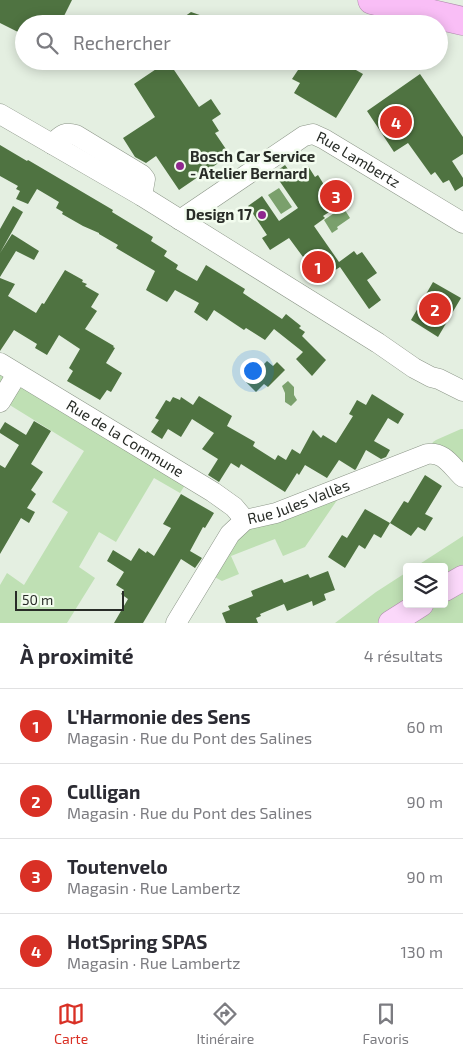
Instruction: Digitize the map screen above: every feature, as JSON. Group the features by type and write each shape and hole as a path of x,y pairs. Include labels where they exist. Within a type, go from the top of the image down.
{"highway":[{"path":"372,0 437,15"},
{"path":"448,18 463,21"}],"main road":[{"path":"448,587 463,578"},
{"path":"391,623 414,608"}],"street":[{"path":"0,114 142,196 378,342 414,368 463,391"},
{"name":"Rue Lambertz","path":"180,220 304,136 313,134 463,223"},
{"name":"Rue de la Commune","path":"0,363 213,492 234,507 245,520"},
{"path":"0,402 17,374"},
{"path":"439,379 463,375"},
{"name":"Rue Jules Vallès","path":"176,623 230,534 245,520 276,513 426,454 432,453 450,462 463,477"}],"shaded area":[{"path":"279,188 292,207 281,214 268,195"},
{"path":"343,207 350,218 332,233 324,220"},
{"path":"0,363 190,477 180,493 154,478 116,542 99,532 79,567 95,578 67,623 0,623 0,585 7,573 24,585 68,512 52,502 84,451 0,399"},
{"path":"288,381 294,387 294,395 297,400 291,406 285,402 285,393 282,386"},
{"path":"463,429 463,477 427,454 433,442"},
{"path":"342,493 305,547 283,556 275,539 231,556 239,574 222,581 207,573 230,534"},
{"path":"463,536 463,623 335,623 403,575 403,608 448,608 448,563 421,563"}],"building":[{"path":"0,0 72,0 64,15 15,15 15,30 0,23"},
{"path":"191,12 200,15 187,15"},
{"path":"155,70 174,70 199,107 211,99 221,114 212,120 219,131 215,133 230,155 179,190 156,156 146,163 135,157 123,138 155,117 134,84"},
{"path":"298,70 356,70 363,74 336,118 294,93 300,83 292,79"},
{"path":"420,74 463,137 463,154 452,161 463,178 463,186 455,191 449,180 443,183 435,172 431,175 408,143 394,152 367,111"},
{"path":"0,145 113,210 112,212 153,237 151,241 167,251 164,256 178,265 176,269 197,281 206,265 245,289 243,293 282,319 286,314 301,326 299,328 305,332 302,336 326,360 312,376 296,359 303,352 274,329 265,340 246,328 244,330 214,310 207,321 194,312 199,303 175,290 167,302 146,290 155,271 116,248 118,245 99,233 62,214 63,212 56,208 59,202 37,189 28,204 16,199 20,191 16,189 18,186 0,176"},
{"path":"285,165 293,176 308,166 315,177 318,175 326,188 336,181 348,200 323,216 325,218 314,226 339,262 354,251 357,255 362,252 377,273 367,280 381,300 369,309 340,267 320,280 289,238 270,250 262,238 267,235 248,206 262,196 279,221 298,208 274,173"},
{"path":"13,206 23,212 0,253 0,229"},
{"path":"12,234 39,251 34,260 16,251 0,277 0,253"},
{"path":"65,270 83,280 82,282 87,284 85,286 99,294 91,307 97,311 85,329 114,346 115,348 106,363 122,373 111,392 107,390 100,400 67,381 73,371 69,368 80,349 59,335 47,355 35,348 37,344 14,330 0,351 0,278 15,284 8,296 36,313 42,303 44,304"},
{"path":"433,282 461,298 438,337 411,320"},
{"path":"267,361 273,366 277,362 285,370 268,387 264,384 256,392 246,382"},
{"path":"372,394 404,414 398,424 388,418 374,441 390,450 386,457 381,459 366,450 355,470 339,460 327,478 305,465 299,475 297,473 285,492 241,464 239,468 231,463 219,482 208,475 218,459 202,449 214,433 192,419 181,437 168,429 162,439 151,432 159,420 155,418 166,400 170,402 173,397 180,400 181,397 193,405 199,396 232,416 227,426 255,442 253,446 275,460 278,455 286,460 292,449 300,454 313,430 321,438 323,435 336,443 353,416 349,414 357,400 366,405"},
{"path":"34,421 51,431 31,464 43,472 31,490 36,494 27,508 35,512 29,523 21,518 0,554 0,465 5,468 19,445 0,433 0,430 5,422 26,435"},
{"path":"425,475 442,486 425,514 433,518 425,531 418,527 411,536 390,523 404,501 408,503"},
{"path":"181,494 214,513 205,528 203,527 190,551 202,558 195,568 181,559 143,623 114,623 128,599 121,594 124,590 116,585 124,572 107,561 113,550 131,561 139,548 154,556 171,528 163,524"},
{"path":"365,509 390,523 381,538 374,534 365,549 359,545 345,568 328,557 342,535 347,538"},
{"path":"328,571 335,590 324,594 326,600 313,606 312,601 287,611 284,604 260,614 261,616 256,618 258,623 226,623 222,613 230,610 228,606 253,596 251,591 282,579 284,583 308,574 310,578"}],"place":[{"name":"HotSpring SPAS","path":"396,122"},
{"name":"Bosch Car Service - Atelier Bernard","path":"180,166"},
{"name":"Toutenvelo","path":"336,196"},
{"name":"Design 17","path":"262,215"},
{"name":"L'Harmonie des Sens","path":"318,267"},
{"name":"Culligan","path":"435,309"}]}
